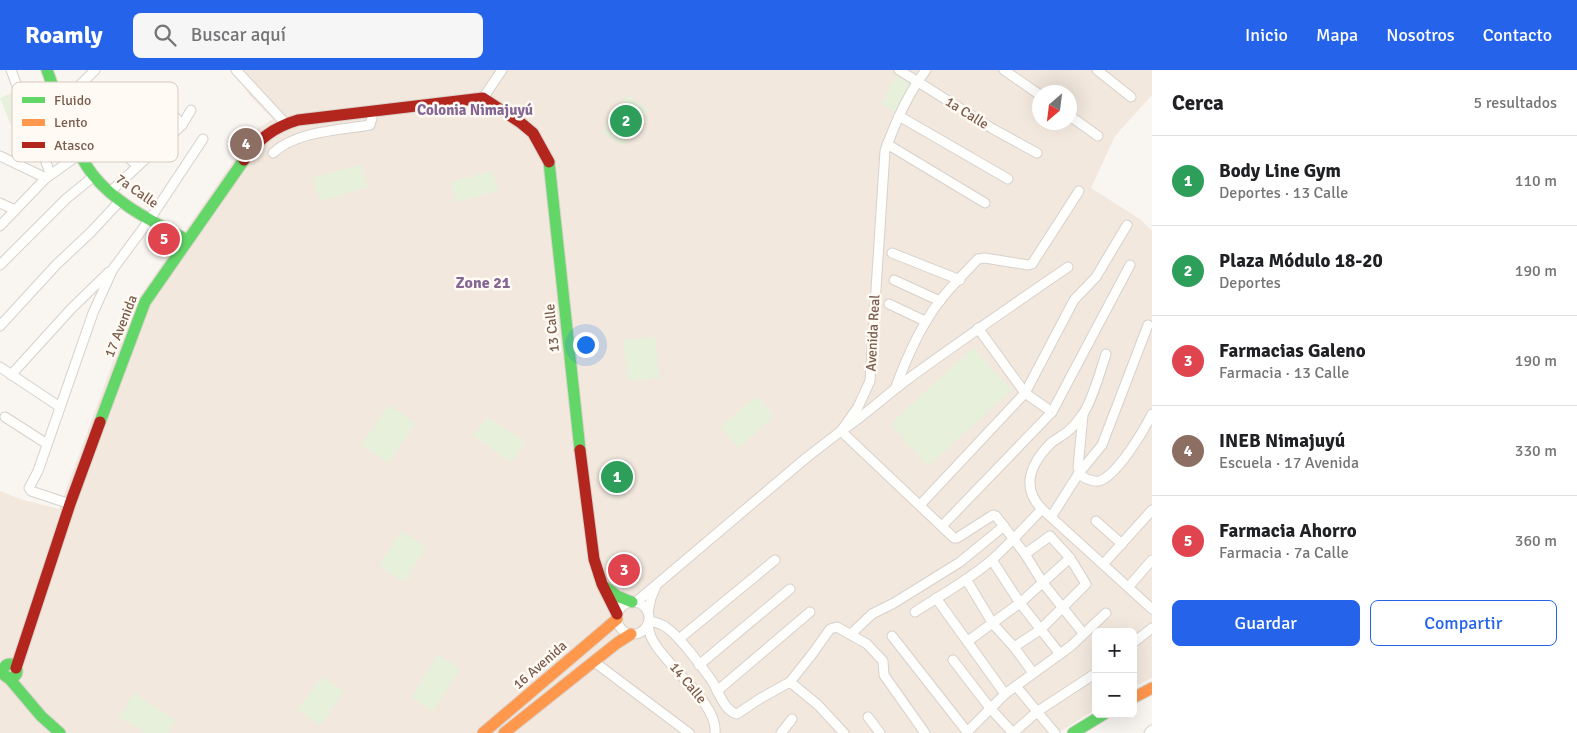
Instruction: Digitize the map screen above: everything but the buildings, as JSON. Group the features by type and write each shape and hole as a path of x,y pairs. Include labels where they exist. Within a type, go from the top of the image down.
{"street":[{"path":"11,70 15,82"},
{"name":"7a Calle","path":"47,70 51,82"},
{"path":"83,82 95,70"},
{"path":"236,70 285,123"},
{"path":"483,98 502,70"},
{"name":"1a Calle","path":"899,70 993,129 1037,153"},
{"name":"Avenida Real","path":"634,602 841,431 858,407 870,381 885,150 899,116 917,81 926,70"},
{"path":"1004,70 1032,89"},
{"path":"1097,70 1131,97"},
{"name":"17 Avenida","path":"7,670 20,652 70,504 141,310 155,286 252,147 285,123 307,118 483,98"},
{"name":"13 Calle","path":"483,98 499,107 533,133 549,161 583,480 594,559 602,584 617,616"},
{"path":"178,129 191,110"},
{"path":"273,154 284,145 315,133 370,126 371,112"},
{"path":"899,116 1008,179"},
{"path":"178,120 182,125"},
{"path":"1077,121 1098,136"},
{"path":"11,375 71,309 113,269 150,219 203,139"},
{"path":"887,144 985,203"},
{"path":"0,156 12,161"},
{"path":"14,162 48,176"},
{"path":"43,162 48,176"},
{"path":"0,226 48,176 68,162"},
{"name":"7a Calle","path":"85,162 94,176 120,200 187,240"},
{"path":"133,162 138,166"},
{"path":"110,192 143,162"},
{"path":"0,265 66,199 94,176"},
{"path":"895,389 906,360 925,321 940,301 980,258 1032,264 1079,191"},
{"path":"0,326 56,265 91,232 120,200"},
{"path":"0,203 15,210"},
{"path":"920,505 1025,393 1074,300 1096,278 1127,225"},
{"path":"892,253 960,280"},
{"path":"942,526 1052,412 1130,265"},
{"path":"1068,267 978,328 841,431 956,538 996,516 1025,554 1042,583 1083,633"},
{"path":"70,504 31,491 29,488 38,471 48,444 93,313 113,269"},
{"path":"894,280 940,301"},
{"path":"889,304 925,321"},
{"path":"1053,514 1079,473 1102,445 1148,325"},
{"path":"978,328 1025,393 1052,412"},
{"path":"1106,354 1083,415 1079,473 1084,478 1097,482 1103,479 1124,459 1152,414"},
{"path":"0,367 60,407"},
{"path":"1083,415 1068,431 1044,450 1030,474 1030,491 1034,501 1042,509 1152,609"},
{"path":"5,417 48,444"},
{"path":"915,612 992,560 1042,509"},
{"path":"1106,561 1152,510"},
{"path":"1096,521 1122,544"},
{"path":"851,634 872,614 894,603 960,562 1004,526"},
{"path":"1014,646 1040,630 1086,584 1070,558 1048,535 1025,554"},
{"path":"968,641 1020,603 1070,558"},
{"path":"679,639 775,560"},
{"path":"992,560 1020,603 1060,654"},
{"path":"1131,584 1152,560"},
{"name":"Avenida Real","path":"649,619 653,592 665,576"},
{"path":"966,579 993,624 1014,646 1032,673"},
{"path":"504,733 617,642 645,629 649,619 644,605 617,596 602,584"},
{"path":"699,665 790,589"},
{"path":"936,598 1005,694"},
{"path":"633,634 622,630 617,616 621,607 634,602"},
{"path":"717,691 810,612"},
{"path":"892,636 967,733 1005,694 1071,646 1106,613"},
{"name":"16 Avenida","path":"483,733 617,616"},
{"path":"649,619 667,627 679,639 730,711 737,714 790,682 814,654 830,629 837,627 867,644 883,661 884,675 925,733"},
{"name":"14 Calle","path":"649,619 648,633 653,644 709,709 716,723 715,733"},
{"path":"1137,640 1152,628"},
{"name":"14 Calle","path":"633,634 653,644"},
{"path":"953,660 990,708 1013,733 1038,711 1092,676"},
{"path":"593,661 690,733"},
{"path":"7,670 41,716 60,733"},
{"path":"790,682 818,705 843,733"},
{"path":"1016,686 1055,733"},
{"path":"1137,696 1152,688"},
{"path":"868,717 880,733"},
{"path":"1073,733 1097,718"},
{"path":"782,733 792,719"},
{"path":"1149,733 1152,730"}],"shaded area":[{"path":"232,70 1152,70 1152,95 1115,136 1091,188 1140,219 1152,231 1152,678 1137,685 1137,628 1092,628 1092,712 1058,733 0,733 0,491 23,500 59,509 117,351 140,296 255,130 273,119 250,96"}],"green space":[{"path":"896,76 912,85 896,113 881,104"},
{"path":"12,93 12,128 0,98"},
{"path":"628,95 649,110 623,146 602,132"},
{"path":"361,164 368,187 320,201 313,178"},
{"path":"492,171 498,191 456,202 451,182"},
{"path":"655,337 659,378 628,381 623,340"},
{"path":"973,348 1012,390 928,466 890,424"},
{"path":"757,396 775,416 738,448 720,427"},
{"path":"389,405 416,423 388,463 361,445"},
{"path":"487,417 525,442 511,462 474,436"},
{"path":"401,531 426,547 404,582 379,566"},
{"path":"438,655 460,669 433,712 411,697"},
{"path":"322,676 344,692 320,726 298,710"},
{"path":"134,693 176,720 168,733 145,733 119,717"}],"traffic: fast":[{"path":"47,70 51,82"},
{"path":"100,422 145,302 244,160"},
{"path":"84,162 93,175 113,195 149,219 187,240"},
{"path":"549,162 580,450"},
{"path":"605,587 617,596 632,602"},
{"path":"10,664 15,666 17,671 15,676 10,678 5,676 3,671 5,666 10,664"},
{"path":"8,677 41,716 60,733"},
{"path":"1073,733 1097,718"}],"traffic: slow":[{"path":"483,733 617,619"},
{"path":"504,733 617,643 631,634"},
{"path":"1137,696 1152,688"}],"traffic: jam":[{"path":"244,160 267,135 281,126 298,120 483,98 533,133 549,162"},
{"path":"16,668 70,504 100,422"},
{"path":"580,450 594,559 602,584 617,614"}],"place":[{"name":"Plaza Módulo 18-20","path":"626,121"},
{"name":"INEB Nimajuyú","path":"246,144"},
{"name":"Farmacia Ahorro","path":"164,239"},
{"name":"Body Line Gym","path":"617,477"},
{"name":"Farmacias Galeno","path":"624,570"}],"district":[{"name":"Colonia Nimajuyú","path":"475,110"},
{"name":"Zone 21","path":"483,283"}]}
